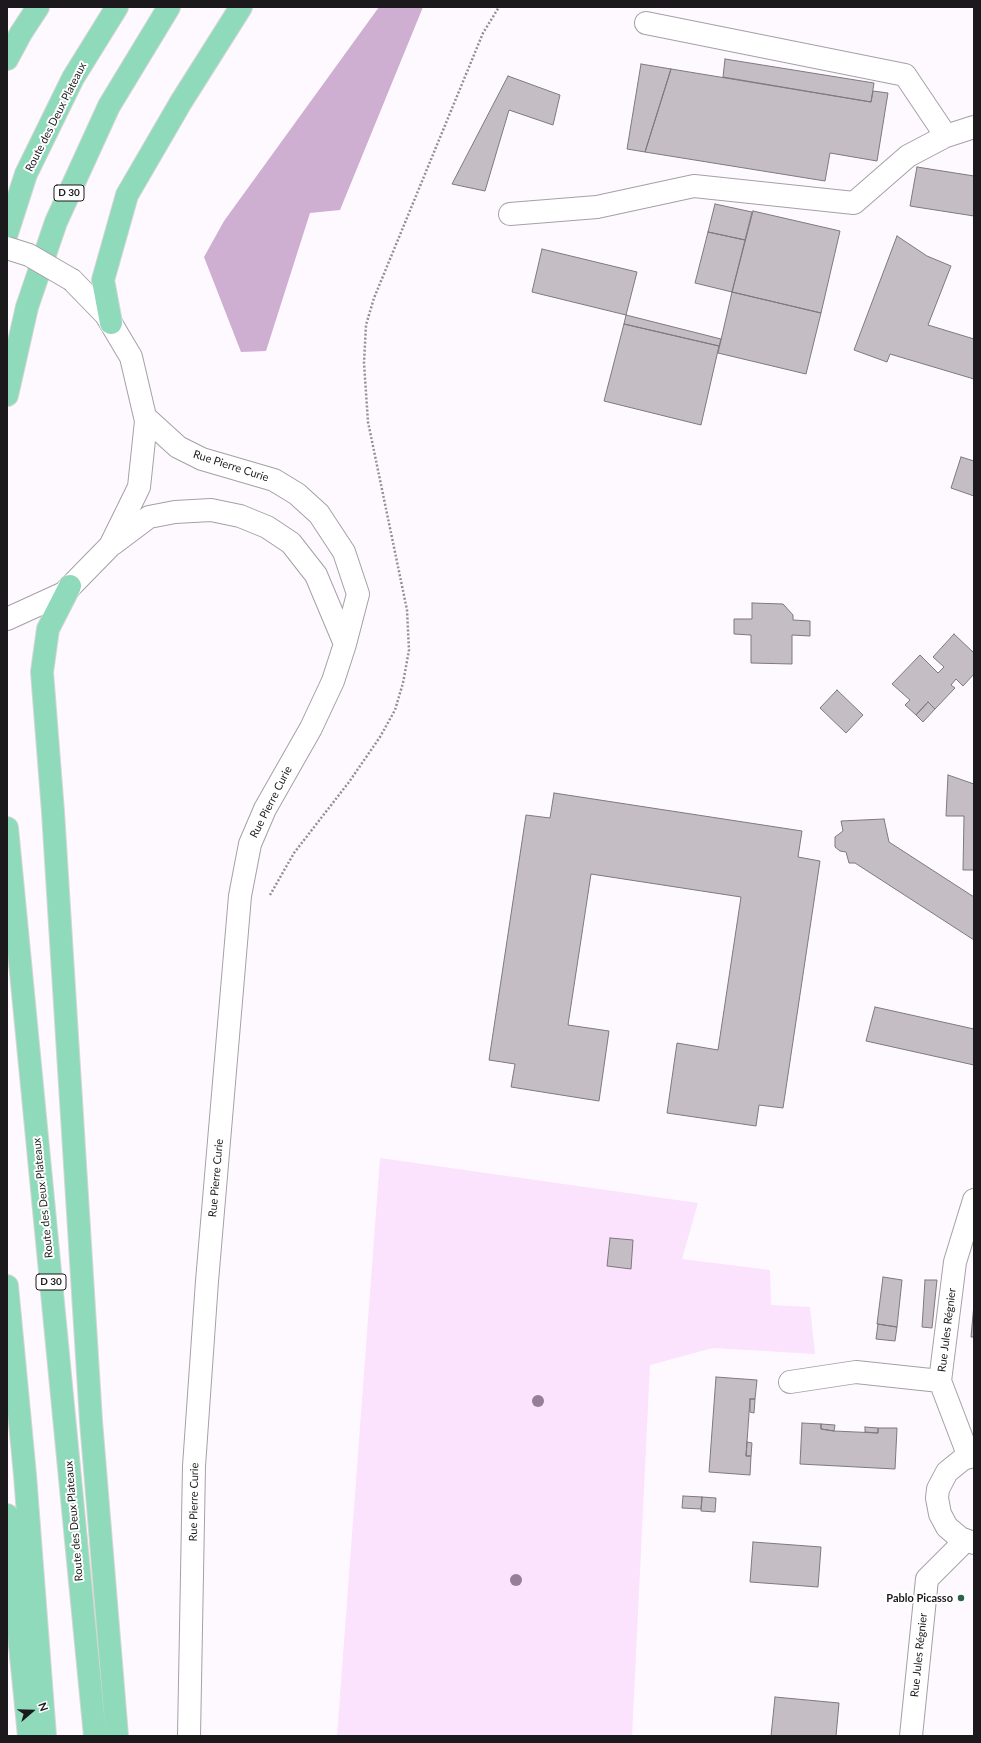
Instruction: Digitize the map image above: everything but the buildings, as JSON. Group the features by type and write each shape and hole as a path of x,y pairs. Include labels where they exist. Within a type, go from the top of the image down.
{"main road":[{"path":"7,59 20,33 38,7"},
{"name":"Route des Deux Plateaux","path":"7,233 26,174 73,78 117,7"},
{"name":"D 30","path":"7,395 27,307 56,222 109,106 169,7"},
{"path":"111,324 103,280 128,195 181,102 241,7"},
{"path":"70,586 48,629 42,672 53,812 91,1421 116,1736"},
{"name":"Route des Deux Plateaux","path":"7,828 95,1736"},
{"path":"7,1286 25,1475 45,1736"},
{"path":"7,1515 29,1736"}],"street":[{"path":"646,24 905,75 946,136"},
{"path":"510,214 597,208 694,186 854,203 908,156 946,136 974,127"},
{"path":"7,248 29,254 72,280 106,314 131,357 146,421 139,487 110,546"},
{"name":"Rue Pierre Curie","path":"145,417 178,447 202,459 274,480 297,494 319,514 344,552 358,594 345,644 333,681 311,728 265,809 250,844 240,896 207,1281 194,1466 189,1736"},
{"path":"14,616 64,593 110,546 149,518 175,512 211,510 240,516 267,526 291,543 316,575 345,644"},
{"name":"Rue Jules Régnier","path":"911,1736 927,1579 969,1542 954,1534 947,1527 940,1514 937,1498 941,1482 947,1472 953,1466 972,1457 940,1381 955,1262 974,1200"},
{"path":"790,1382 856,1372 940,1381"}],"path":[{"path":"269,896 294,853 349,782 380,737 395,710 403,683 409,650 408,610 368,422 364,363 366,325 374,298 484,33 499,7"}],"shaded area":[{"path":"379,7 423,7 340,210 310,213 266,351 241,352 204,257 224,221"},
{"path":"380,1158 698,1203 682,1259 770,1270 771,1305 810,1307 815,1354 713,1348 650,1365 632,1736 337,1736"}],"place":[{"name":"Pablo Picasso","path":"961,1598"}]}
